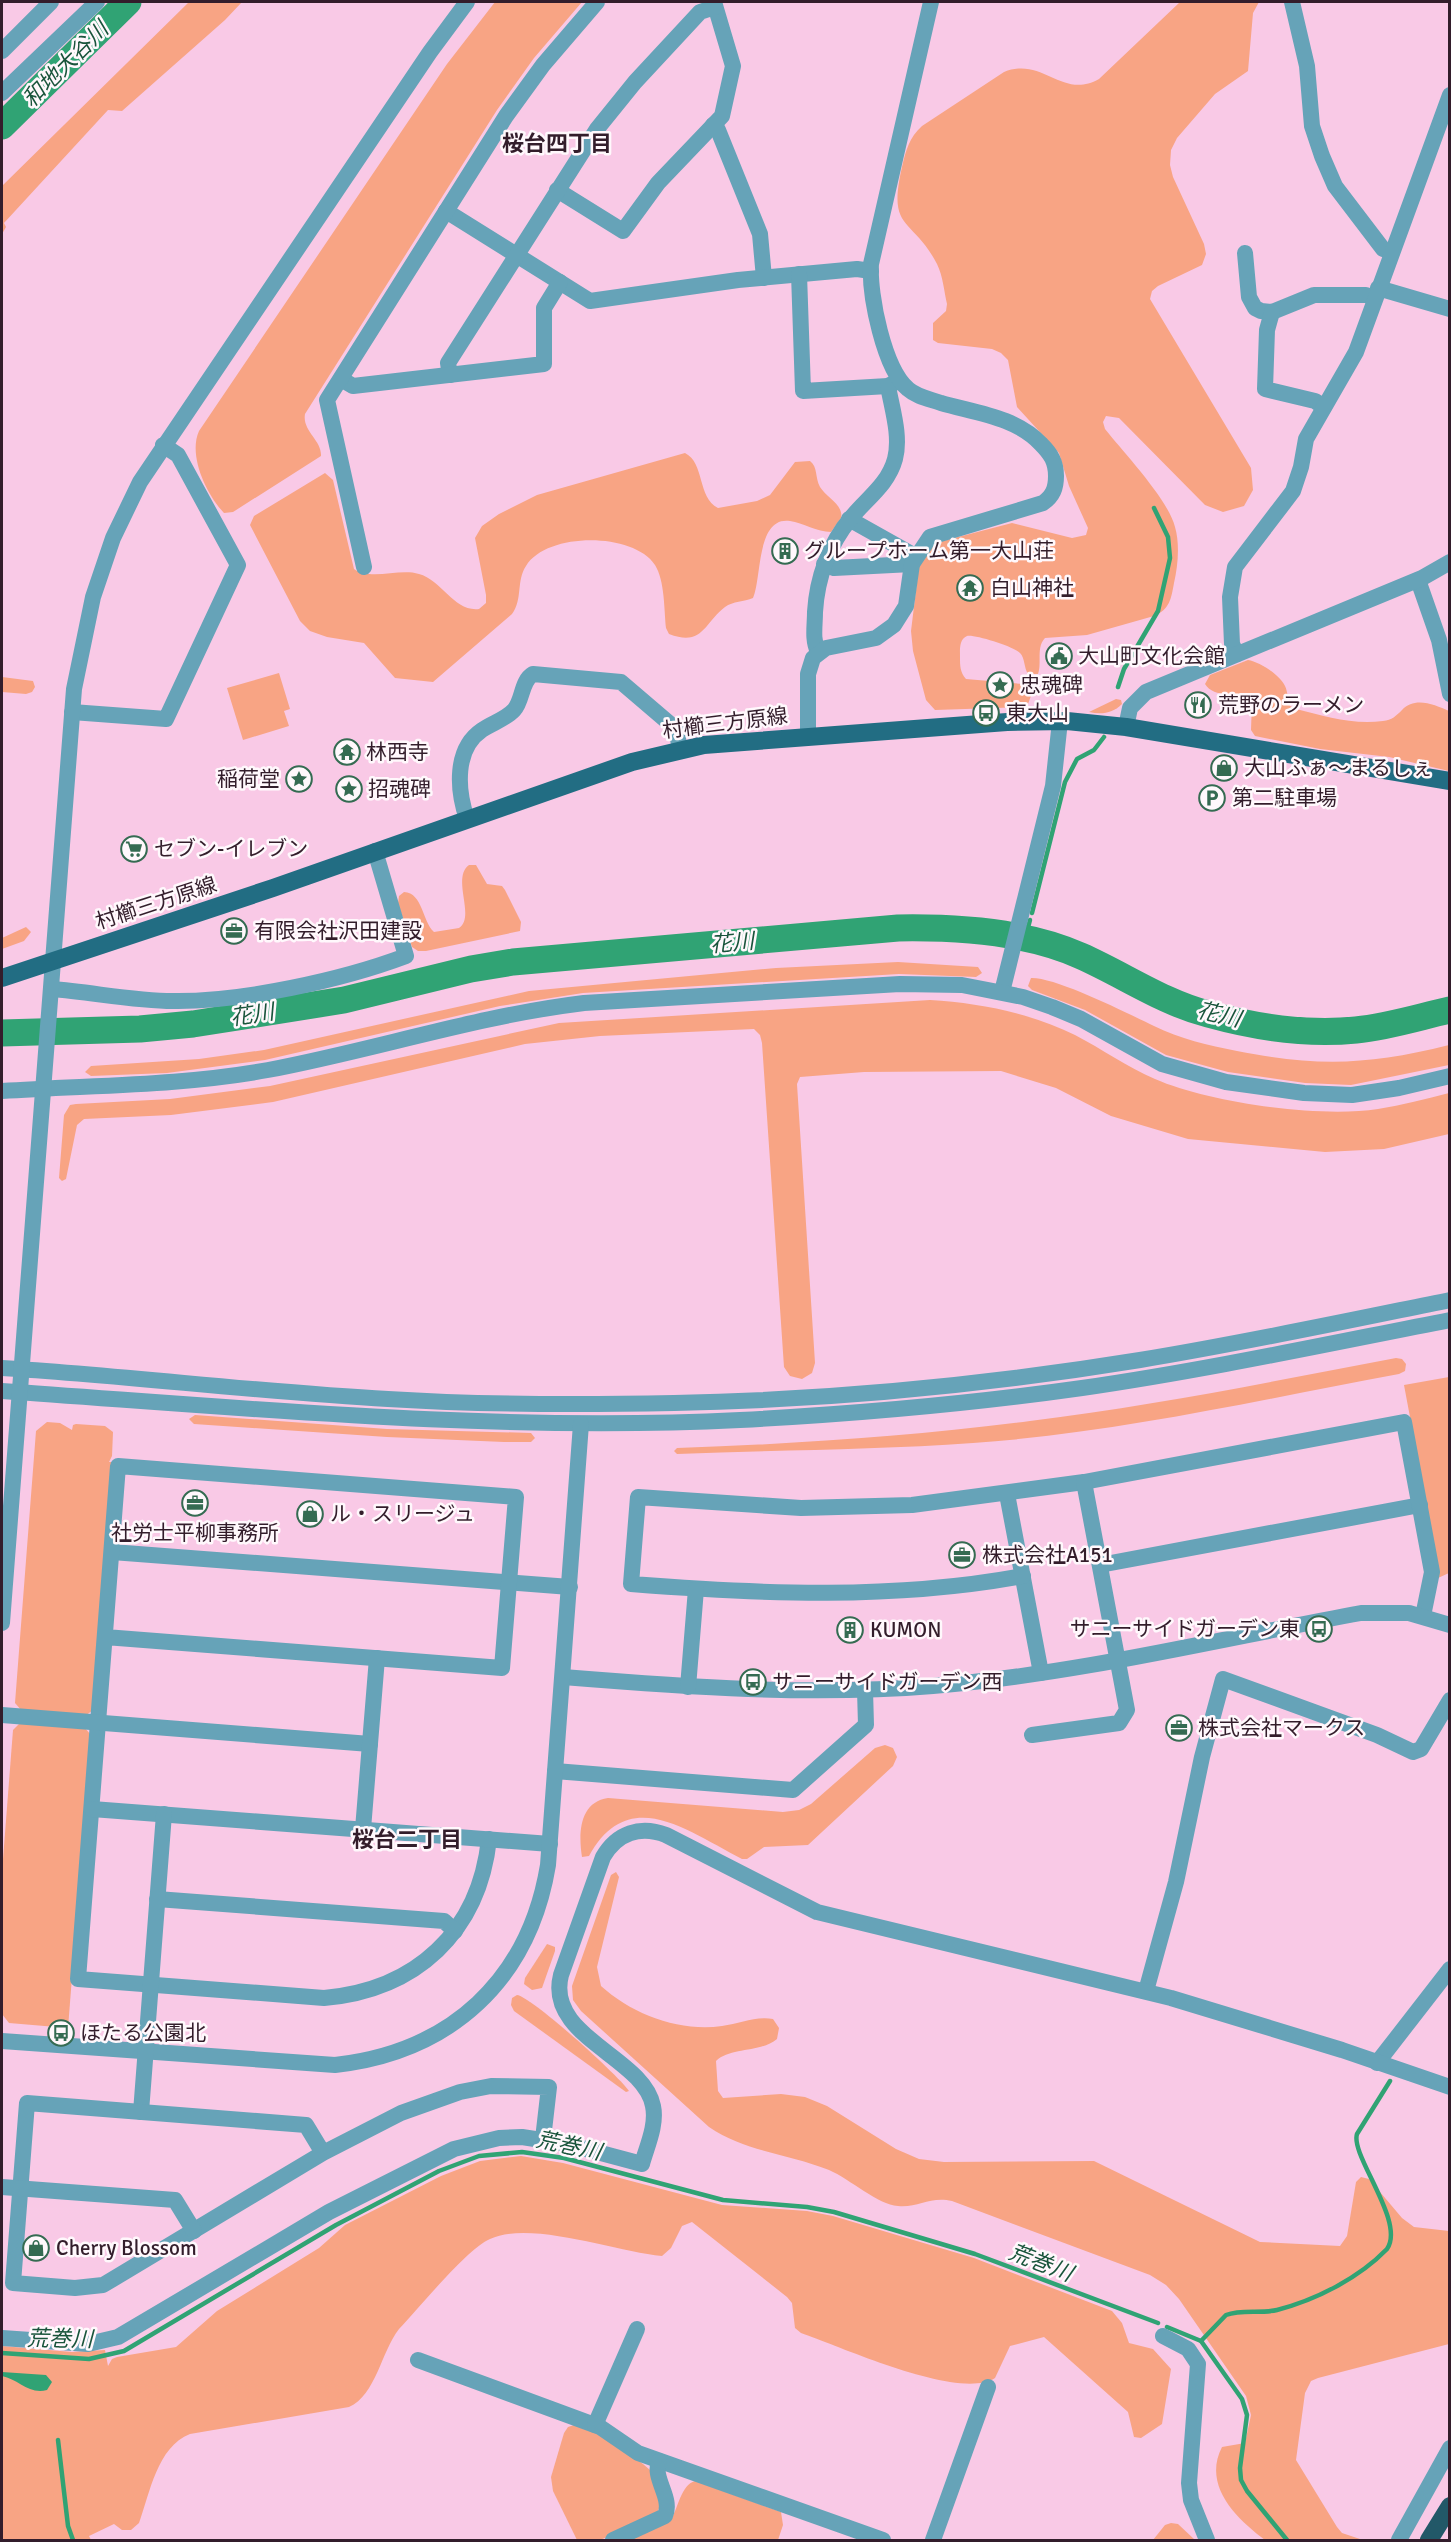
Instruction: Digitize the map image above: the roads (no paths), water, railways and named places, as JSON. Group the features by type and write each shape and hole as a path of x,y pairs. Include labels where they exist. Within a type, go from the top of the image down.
{"highway":[{"path":"1429,2541 1449,2506"}],"main road":[{"name":"村櫛三方原線","path":"2,978 632,762 680,749 808,736 1007,722 1060,721 1126,727 1449,781"}],"street":[{"path":"2,93 97,2"},
{"path":"2,1623 72,712 83,638 102,567 126,510 163,445 430,52 467,2"},
{"path":"364,567 327,400 524,90 597,2"},
{"path":"818,652 814,643 816,603 824,564 849,519 886,480 896,458 894,383 873,309 871,271 932,2"},
{"path":"1292,2 1307,66 1312,126 1335,186 1383,249 1392,252"},
{"path":"2,51 46,3"},
{"path":"450,375 448,363 557,190 597,129 634,82 700,12 715,4 733,66 722,116 658,183 623,231 557,190"},
{"path":"1237,654 1232,644 1230,597 1235,567 1293,491 1301,466 1306,438 1351,362 1449,95"},
{"path":"713,125 718,130 760,234 764,278"},
{"path":"446,211 590,301 799,274 871,271"},
{"path":"1245,253 1251,303 1261,311 1272,312 1314,295 1377,293 1449,309"},
{"path":"799,274 803,391 894,383 917,395 1019,426 1048,451 1056,472 1054,492 1043,503 936,534 926,541 913,560 906,606 894,625 876,638 826,648 818,652 809,666 808,674 808,736"},
{"path":"340,379 353,386 543,364 543,308 560,282"},
{"path":"1272,312 1267,330 1265,389 1315,401 1324,407"},
{"path":"72,712 166,720 238,565 178,455 163,445"},
{"path":"849,519 913,560"},
{"path":"824,564 834,568 913,560"},
{"path":"1126,727 1130,708 1139,696 1418,580 1449,562"},
{"path":"1418,580 1439,640 1449,694"},
{"path":"467,819 462,806 460,772 464,752 475,735 512,712 527,679 533,674 621,682 676,729 680,749"},
{"path":"1002,992 1053,786 1060,721"},
{"path":"51,989 155,1000 208,999 277,989 367,970 406,956 375,851"},
{"path":"2,1091 157,1083 234,1075 300,1063 529,1010 584,1003 920,983 962,985 1002,992 1052,1007 1081,1019 1162,1064 1226,1082 1304,1093 1352,1095 1399,1088 1449,1076"},
{"path":"2,1368 320,1395 447,1402 562,1405 736,1401 921,1388 1070,1370 1196,1350 1449,1300"},
{"path":"2,1391 388,1418 581,1424 737,1420 969,1402 1199,1369 1449,1320"},
{"path":"1023,1576 976,1583 876,1592 774,1593 631,1584 638,1497 746,1505 856,1508 912,1505 1084,1482 1404,1422 1432,1572 1423,1616"},
{"path":"2,2041 335,2065 377,2058 427,2040 471,2011 513,1963 540,1906 550,1844 581,1424"},
{"path":"105,1637 502,1668 516,1497 118,1466 78,1979 304,1996 343,1996 362,1992 398,1979 431,1957 455,1931 476,1895 485,1868 489,1839"},
{"path":"1042,1738 1119,1723 1127,1710 1084,1482"},
{"path":"1007,1494 1041,1673"},
{"path":"1100,1565 1420,1505"},
{"path":"112,1552 570,1587"},
{"path":"688,1687 696,1589"},
{"path":"563,1677 773,1691 865,1690 934,1686 1041,1673 1361,1613 1394,1611 1423,1616 1449,1625"},
{"path":"363,1829 377,1658"},
{"path":"1146,1991 1176,1882 1202,1757 1223,1679 1377,1735 1413,1752 1421,1749 1449,1700"},
{"path":"555,1771 792,1790 866,1725 865,1690"},
{"path":"2,1715 370,1744"},
{"path":"92,1809 550,1844"},
{"path":"141,2112 164,1814"},
{"path":"2,2338 88,2344 118,2337 329,2212 433,2158 465,2145 499,2138 543,2139 642,2164 653,2125 651,2099 642,2085 571,2020 565,2013 558,1994 561,1975 603,1857 614,1842 639,1830 666,1835 818,1912 1146,1991 1377,2062 1449,2087"},
{"path":"157,1899 444,1922 455,1931"},
{"path":"1377,2062 1449,1969"},
{"path":"323,2153 306,2125 27,2103 12,2283 75,2288 103,2285 323,2153 430,2101 491,2086 549,2087 543,2139"},
{"path":"2,2187 175,2200 194,2231"},
{"path":"595,2425 637,2329"},
{"path":"1163,2336 1188,2349 1198,2364 1188,2483 1191,2500 1207,2541"},
{"path":"418,2360 595,2425 638,2453 883,2541"},
{"path":"933,2541 988,2387"},
{"path":"1399,2541 1449,2448"},
{"path":"613,2541 664,2516 667,2502 656,2468 659,2461"}],"waterway":[{"name":"和地大谷川","path":"2,126 128,2"},
{"path":"1118,687 1124,669 1158,611 1170,558 1168,537 1154,508"},
{"path":"1032,913 1065,782 1077,759 1094,750 1104,737"},
{"path":"1025,939 1030,920"},
{"name":"花川","path":"2,1033 140,1029 193,1024 344,1000 471,969 513,962 898,928 967,930 1038,941 1097,963 1175,1003 1226,1019 1263,1026 1300,1031 1368,1029 1450,1010"},
{"path":"1201,2341 1226,2315 1238,2312 1277,2310 1322,2294 1350,2278 1376,2260 1387,2249 1391,2237 1389,2223 1384,2206 1361,2157 1357,2134 1390,2081"},
{"name":"荒巻川","path":"2,2353 89,2359 124,2351 336,2225 439,2171 479,2156 522,2152 564,2158 723,2200 807,2207 834,2212 975,2254 1158,2323"},
{"name":"荒巻川","path":"1167,2327 1201,2341 1242,2399 1247,2415 1240,2468 1241,2480 1247,2491 1287,2540"},
{"path":"58,2440 68,2526 73,2540"}],"place":[{"name":"グループホーム第一大山荘","path":"785,551"},
{"name":"白山神社","path":"970,588"},
{"name":"大山町文化会館","path":"1059,656"},
{"name":"忠魂碑","path":"1000,685"},
{"name":"荒野のラーメン","path":"1198,705"},
{"name":"東大山","path":"986,713"},
{"name":"林西寺","path":"347,752"},
{"name":"大山ふぁ～まるしぇ","path":"1224,768"},
{"name":"稲荷堂","path":"299,779"},
{"name":"招魂碑","path":"349,789"},
{"name":"第二駐車場","path":"1212,798"},
{"name":"セブン-イレブン","path":"134,849"},
{"name":"有限会社沢田建設","path":"234,931"},
{"name":"社労士平柳事務所","path":"195,1503"},
{"name":"ル・スリージュ","path":"310,1514"},
{"name":"株式会社A151","path":"962,1555"},
{"name":"サニーサイドガーデン東","path":"1319,1629"},
{"name":"KUMON","path":"850,1630"},
{"name":"サニーサイドガーデン西","path":"753,1682"},
{"name":"株式会社マークス","path":"1179,1728"},
{"name":"ほたる公園北","path":"61,2033"},
{"name":"Cherry Blossom","path":"36,2248"}],"district":[{"name":"桜台四丁目","path":"557,143"},
{"name":"桜台二丁目","path":"407,1839"}]}
